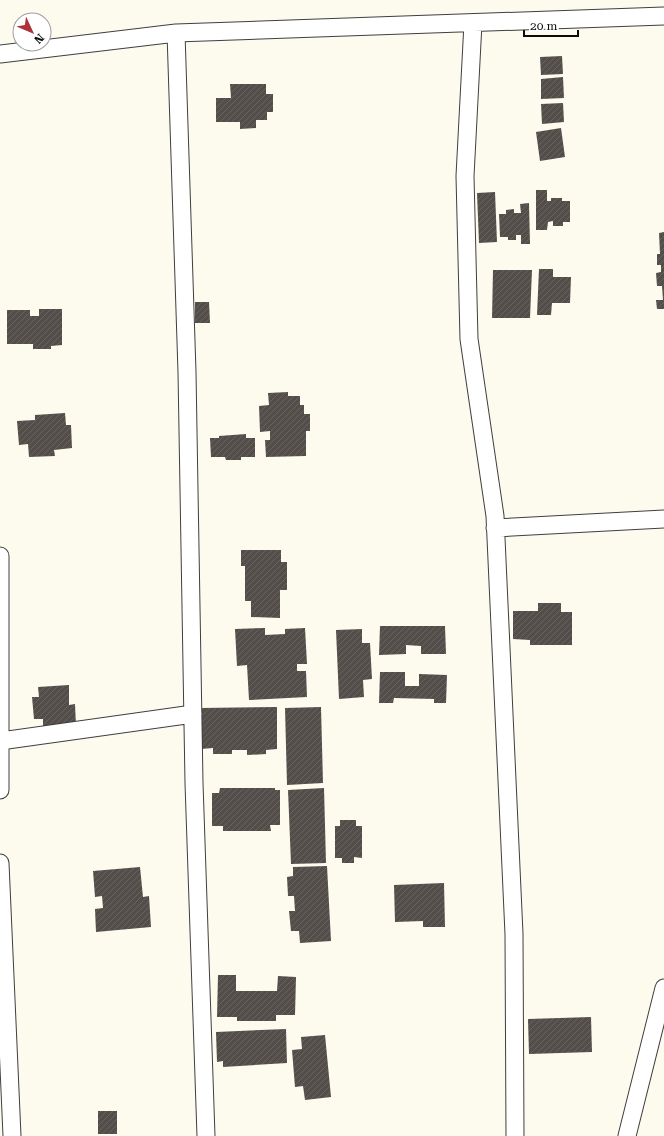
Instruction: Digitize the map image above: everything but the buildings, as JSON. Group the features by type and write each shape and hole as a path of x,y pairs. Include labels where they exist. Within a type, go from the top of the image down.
{"street":[{"path":"0,54 176,33 664,16"},
{"path":"473,23 466,176 469,339 495,516 514,934 515,1136"},
{"path":"176,33 187,372 193,714 206,1136"},
{"path":"495,528 664,519"},
{"path":"0,556 0,790"},
{"path":"0,741 193,714"},
{"path":"0,863 12,1136"},
{"path":"627,1136 664,988"}]}
